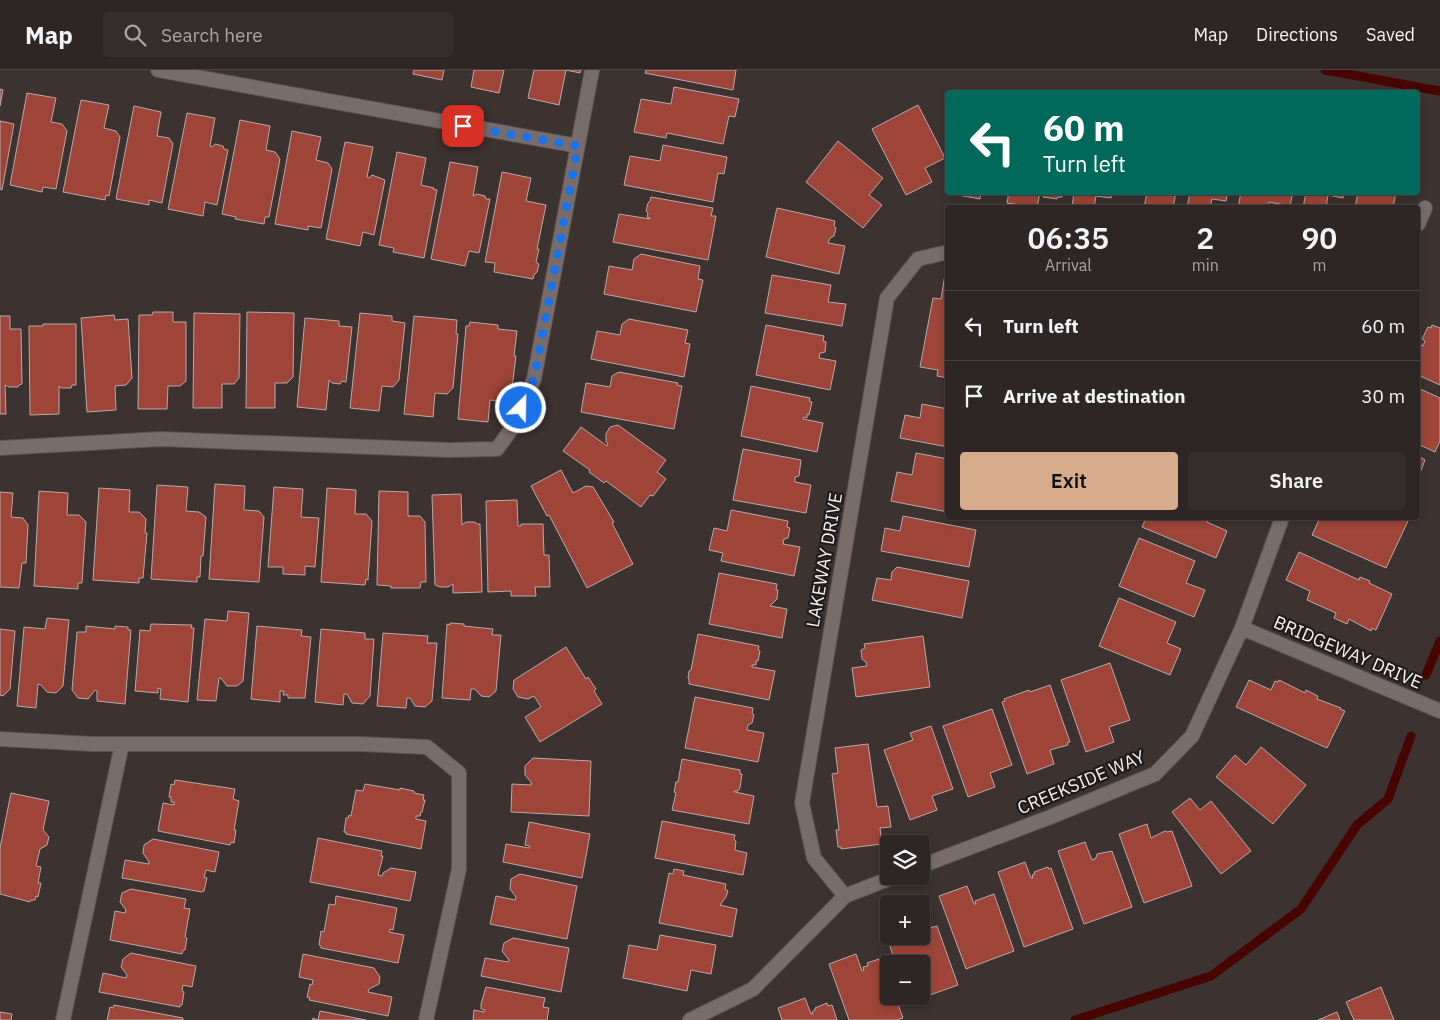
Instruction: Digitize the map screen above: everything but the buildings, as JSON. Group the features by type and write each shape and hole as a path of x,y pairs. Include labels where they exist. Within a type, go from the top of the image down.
{"street":[{"path":"158,70 578,146"},
{"path":"0,448 161,439 497,450 515,424 534,379 592,70"},
{"path":"1420,219 1424,208"},
{"name":"LAKEWAY DRIVE","path":"845,896 814,858 802,803 887,298 918,259 945,253"},
{"name":"CREEKSIDE WAY","path":"930,863 1053,816 1155,774 1192,736 1242,628 1281,520"},
{"name":"BRIDGEWAY DRIVE","path":"1242,628 1440,711"},
{"path":"0,738 92,744 360,744 427,747 459,773 459,869 426,1020"},
{"path":"63,1020 122,744"},
{"path":"690,1020 753,989 845,896 880,882"}],"waterway":[{"path":"1325,70 1440,91"},
{"path":"1426,675 1440,641"},
{"path":"1075,1020 1211,976 1301,909 1357,825 1388,799 1411,736"}],"route":[{"path":"463,126 578,146 534,379 521,408"}]}
